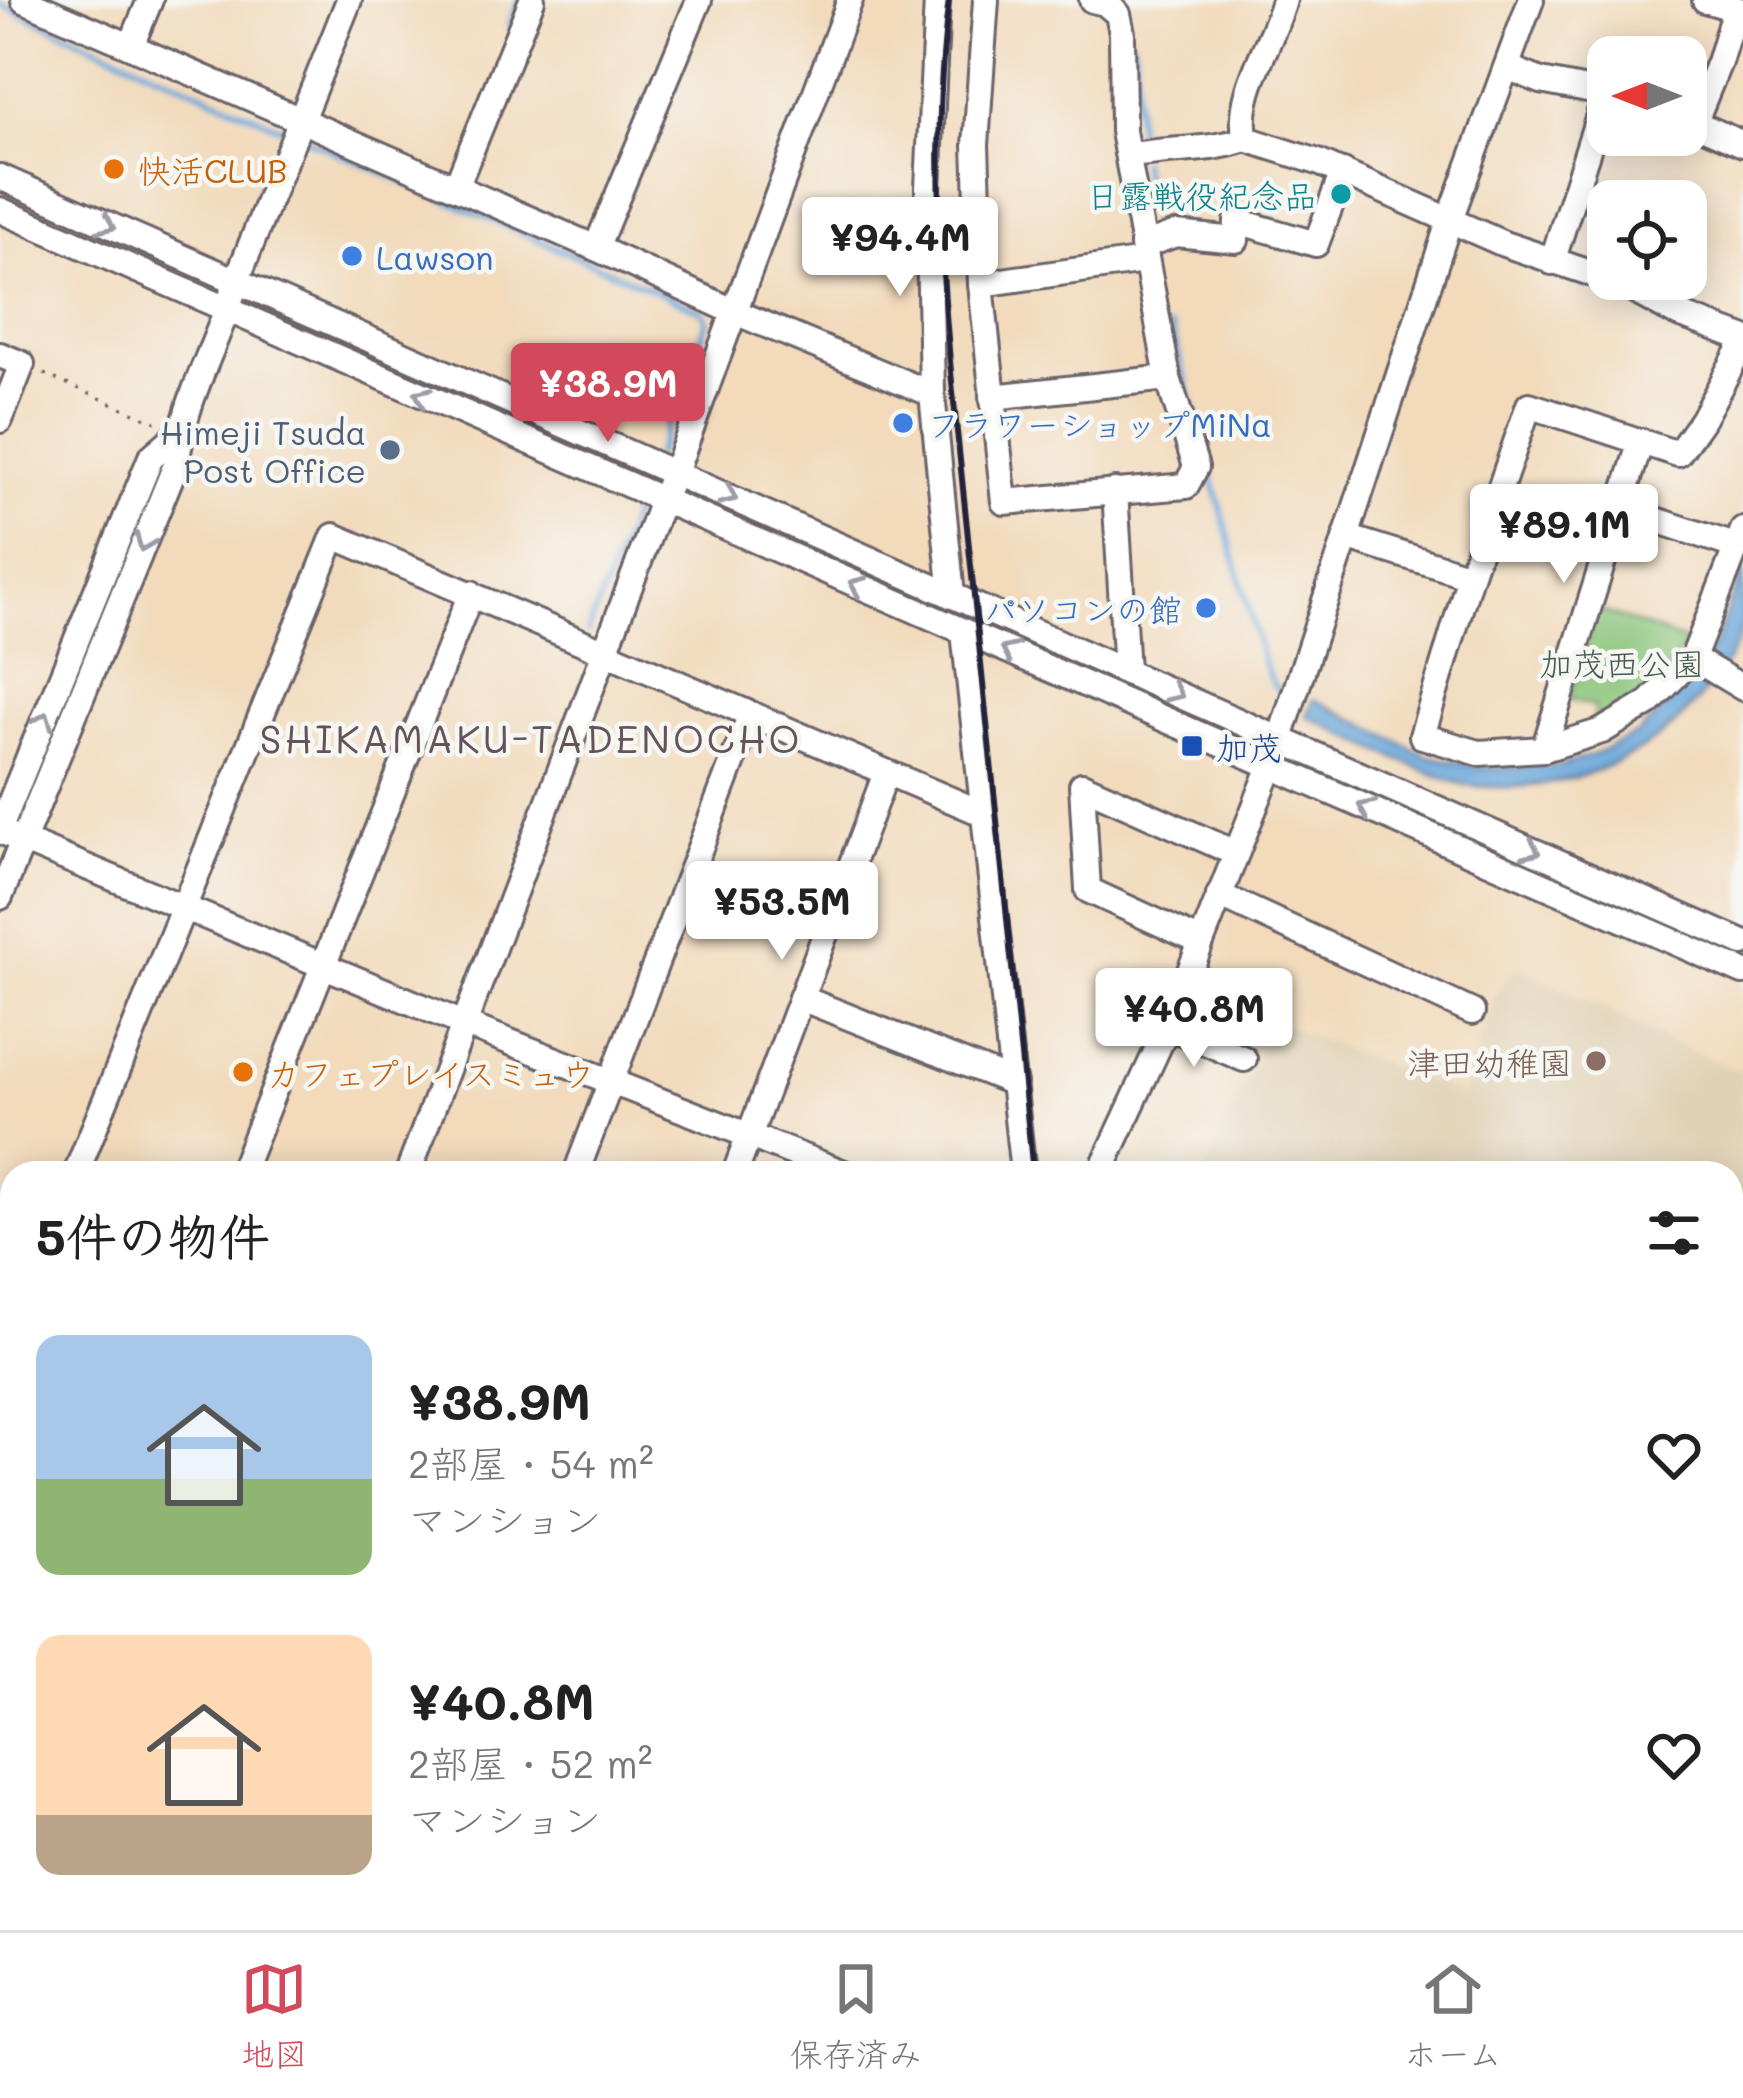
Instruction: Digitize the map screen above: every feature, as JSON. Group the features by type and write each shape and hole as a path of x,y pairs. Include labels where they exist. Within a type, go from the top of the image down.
{"street":[{"path":"24,0 932,394"},
{"path":"131,46 150,0"},
{"path":"0,897 8,833 177,462 180,432 349,0"},
{"path":"456,187 532,0"},
{"path":"596,248 699,0"},
{"path":"412,1161 850,0"},
{"path":"938,0 928,188 932,394 952,596"},
{"path":"986,0 976,146 981,284 1004,502 1186,486 1196,467 1168,378 1137,154 1123,131 1118,14 1092,0"},
{"path":"1106,1161 1168,1025 1280,740 1450,219 1531,0"},
{"path":"1705,0 1739,10 1707,86"},
{"path":"1246,139 1243,128 1250,84 1274,34 1279,1"},
{"path":"1507,67 1541,81 1587,90"},
{"path":"1707,128 1743,144"},
{"path":"1137,154 1226,146 1246,139 1343,172 1504,244 1620,283 1673,312 1743,341 1702,420 1678,454 1529,405 1470,575 1422,736 1478,753 1544,749 1602,731 1649,703 1693,658 1739,538 1619,508"},
{"path":"1552,262 1587,155"},
{"path":"981,284 1150,249 1176,234 1236,240 1237,220 1316,244 1343,172"},
{"path":"0,177 1743,943"},
{"path":"0,210 1743,972"},
{"path":"0,420 11,360"},
{"path":"992,397 1168,378"},
{"path":"1544,749 1641,441"},
{"path":"1115,491 1126,671"},
{"path":"81,1161 334,536 984,814"},
{"path":"1346,537 1470,575"},
{"path":"246,1161 471,593"},
{"path":"964,632 1022,1161"},
{"path":"1693,658 1736,684"},
{"path":"581,1161 751,714"},
{"path":"740,1161 886,773"},
{"path":"1201,942 1088,890 1082,785 1234,853"},
{"path":"8,833 464,1024 813,1161"},
{"path":"1219,895 1472,1012"},
{"path":"801,998 1013,1083"},
{"path":"1168,1025 1244,1059"}],"path":[{"path":"11,360 180,432"}],"shaded area":[{"path":"1518,967 1689,1051 1743,1071 1743,1161 1210,1161 1271,1022 1463,1095 1499,987"}],"green space":[{"name":"加茂西公園","path":"1597,609 1687,642 1658,681 1597,727 1593,706 1568,699"}],"water":[{"path":"1743,568 1743,623 1720,672 1686,714 1660,736 1601,769 1536,785 1466,785 1307,716 1314,699 1428,756 1485,768 1559,766 1592,755 1639,733 1693,679 1715,643"}],"waterway":[{"path":"509,26 519,0"},
{"path":"910,0 925,6 930,2"},
{"path":"0,4 289,131"},
{"path":"1133,42 1139,149"},
{"path":"301,137 702,311 707,321 656,455"},
{"path":"1141,162 1146,190"},
{"path":"1171,327 1263,661 1283,697"},
{"path":"588,632 640,496"}],"railway":[{"path":"949,0 939,134 943,268 1032,1161"}],"place":[{"name":"快活CLUB","path":"114,169"},
{"name":"日露戦役紀念品","path":"1341,194"},
{"name":"Lawson","path":"352,256"},
{"name":"フラワーショップMiNa","path":"903,423"},
{"name":"Himeji Tsuda Post Office","path":"390,450"},
{"name":"パソコンの館","path":"1206,608"},
{"name":"加茂","path":"1192,746"},
{"name":"津田幼稚園","path":"1596,1061"},
{"name":"カフェプレイスミュウ","path":"243,1072"}],"district":[{"name":"SHIKAMAKU-TADENOCHO","path":"531,737"}]}
